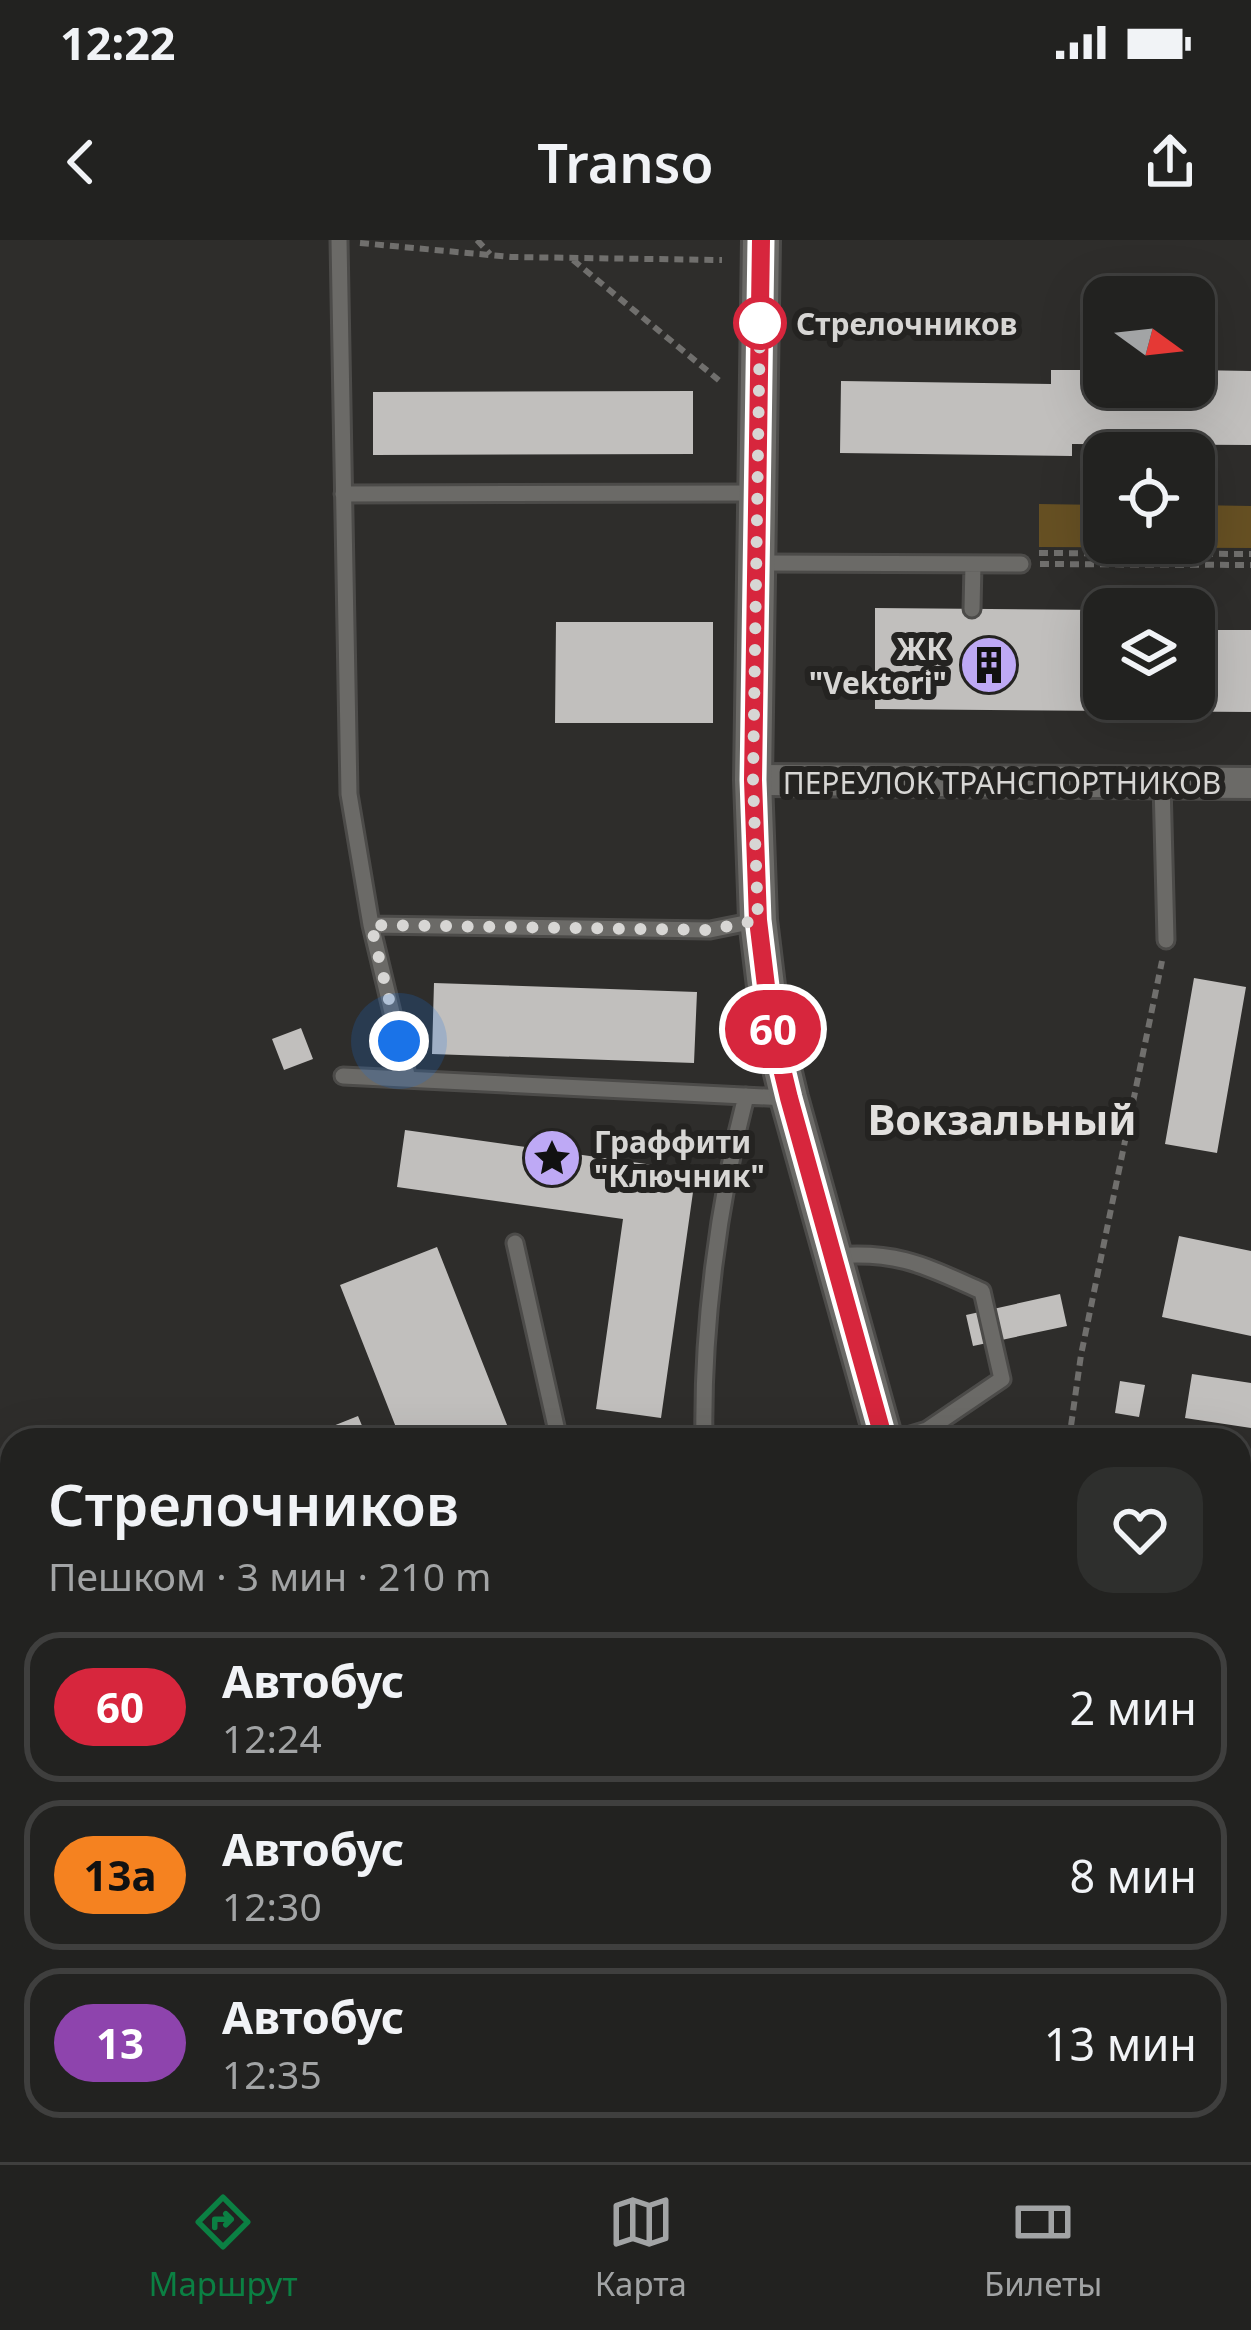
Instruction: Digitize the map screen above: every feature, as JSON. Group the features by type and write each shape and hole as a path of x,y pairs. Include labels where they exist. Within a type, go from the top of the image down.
{"main road":[{"path":"761,240 753,780 758,920 770,1019 789,1098 881,1428"}],"street":[{"name":"ПЕРЕУЛОК ТРАНСПОРТНИКОВ","path":"753,780 1251,783"}],"lane":[{"path":"339,241 349,794 371,925 408,1079"},
{"path":"343,494 756,494"},
{"path":"754,562 1021,564"},
{"path":"973,564 973,609"},
{"path":"1162,783 1166,940"},
{"path":"371,925 710,930 758,920"},
{"path":"343,1076 789,1098"},
{"path":"705,1428 709,1328 727,1181 746,1096"},
{"path":"514,1243 556,1428"},
{"path":"835,1256 878,1252 906,1258 982,1291 1003,1379 930,1428"}],"path":[{"path":"477,240 487,254 511,257"},
{"path":"487,240 487,254"},
{"path":"339,241 511,257 722,260"},
{"path":"570,258 721,382"},
{"path":"1251,554 1021,553 1021,564 1251,566"},
{"path":"1072,1428 1081,1355 1166,940"}],"shaded area":[{"path":"1039,504 1083,505 1083,547 1039,547"},
{"path":"1215,505 1251,506 1251,548 1215,548"}],"building":[{"path":"1051,370 1083,370 1083,408 1215,408 1215,370 1251,371 1251,445 1215,445 1215,432 1083,432 1083,444 1072,444 1072,456 840,453 841,381 1051,384"},
{"path":"693,391 693,454 373,455 373,392"},
{"name":"ЖК \"Vektori\"","path":"875,608 1083,610 1083,711 875,709"},
{"path":"556,622 713,622 713,723 555,723"},
{"name":"ЖК \"Vektori\"","path":"1215,630 1251,630 1251,712 1215,712"},
{"path":"1194,978 1246,987 1217,1153 1165,1144"},
{"path":"434,983 697,992 694,1063 432,1054"},
{"path":"301,1028 313,1059 284,1070 272,1039"},
{"path":"405,1130 696,1171 661,1418 596,1409 623,1219 397,1187"},
{"path":"1179,1236 1251,1251 1251,1336 1162,1317"},
{"path":"437,1247 508,1428 396,1428 340,1285"},
{"path":"1060,1294 1067,1326 973,1346 966,1315"},
{"path":"1192,1374 1251,1383 1251,1428 1185,1418"},
{"path":"1120,1381 1145,1385 1139,1417 1115,1413"},
{"path":"358,1416 363,1428 328,1428"}],"bus line":[{"name":"60","path":"761,240 753,780 758,920 770,1019 789,1098 881,1428"}],"place":[{"name":"Стрелочников","path":"760,323"},
{"name":"ЖК \"Vektori\"","path":"989,665"},
{"name":"Граффити \"Ключник\"","path":"552,1158"}],"district":[{"name":"Вокзальный","path":"1002,1118"}],"route":[{"path":"399,1041 371,925 710,930 758,920 753,780 760,323"}]}
